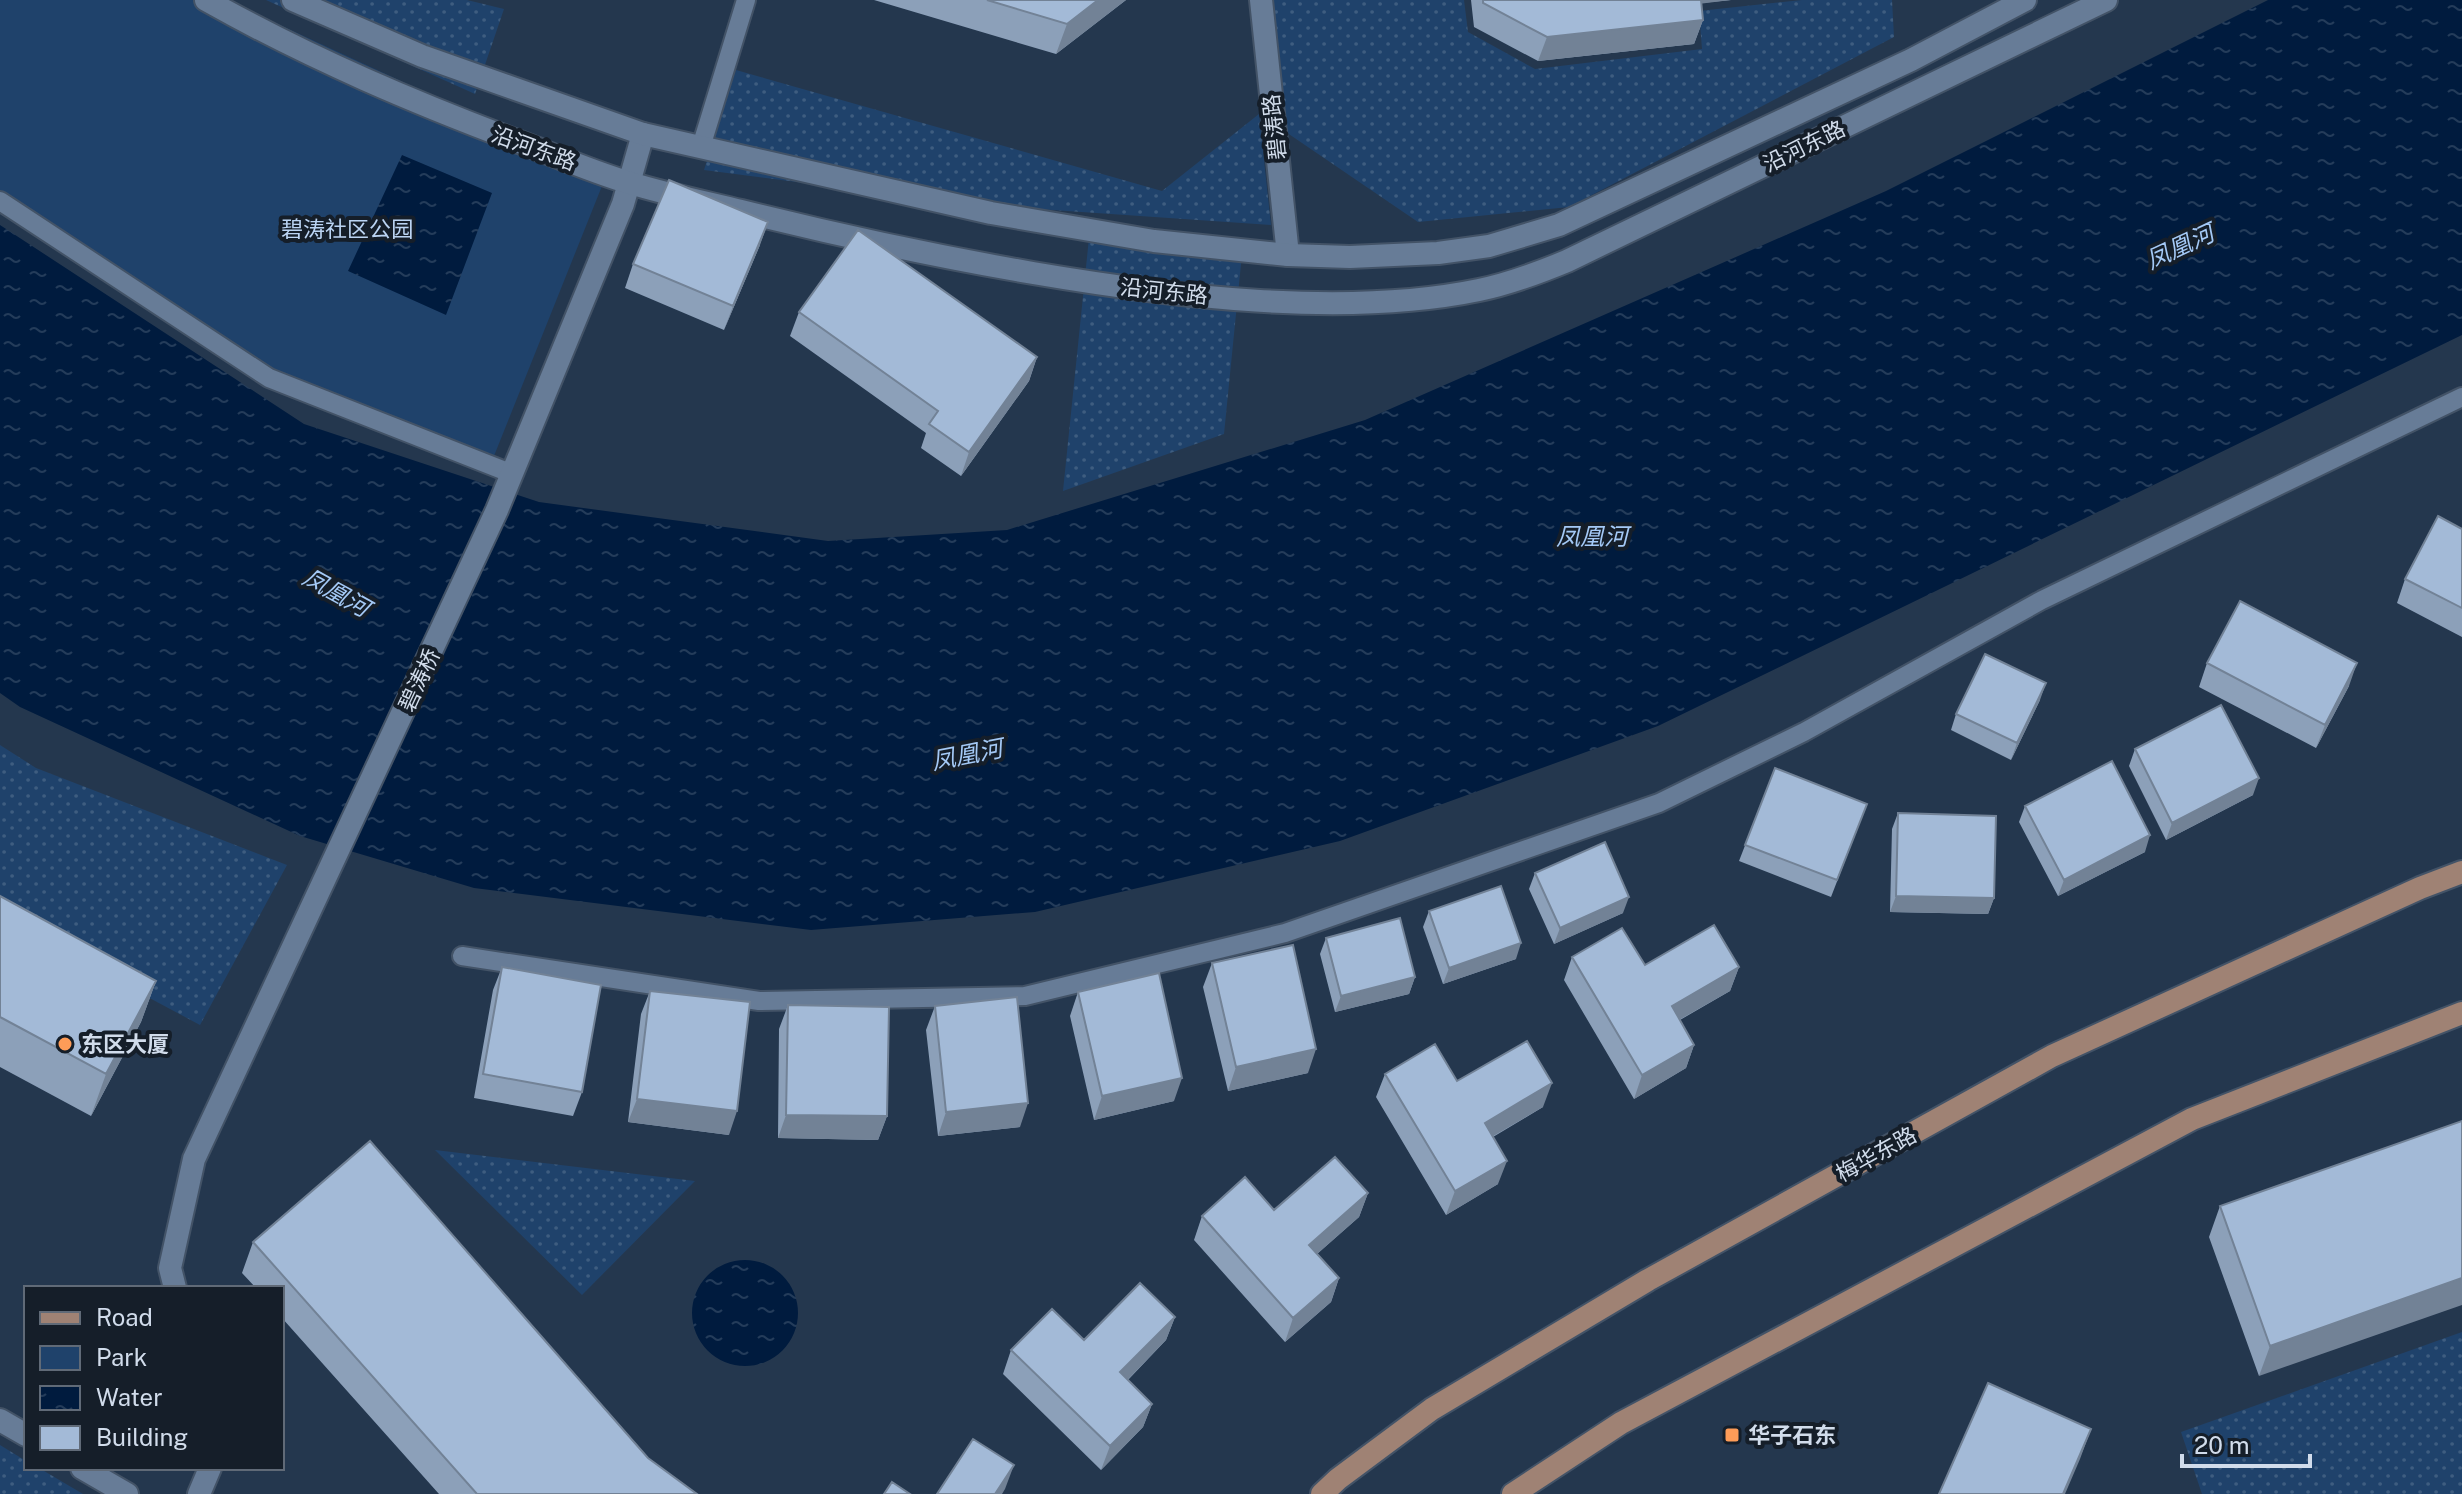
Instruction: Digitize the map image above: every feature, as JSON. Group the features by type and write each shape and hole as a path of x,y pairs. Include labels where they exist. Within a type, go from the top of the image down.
{"main road":[{"name":"梅华东路","path":"1322,1494 1445,1400 1648,1280 2052,1056 2420,888 2462,872"},
{"path":"1513,1494 1621,1423 2192,1119 2462,1013"}],"street":[{"name":"沿河东路","path":"206,0 308,55 376,85 446,115 630,183 852,239 1082,281 1207,296 1344,303 1424,298 1479,290 1528,277 1567,261 2106,0"},
{"name":"沿河东路","path":"293,0 422,56 643,134 991,213 1154,241 1288,255 1350,257 1438,253 1489,246 1559,225 1911,60 2025,0"},
{"name":"碧涛路","path":"1261,0 1288,255"},
{"name":"碧涛桥","path":"174,1286 170,1268 194,1159 341,850 513,474 630,183 643,134"},
{"path":"0,1420 24,1434"},
{"path":"85,1470 127,1494"},
{"path":"199,1494 209,1470"}],"lane":[{"path":"701,147 746,0"},
{"path":"0,201 269,378 513,474"},
{"path":"462,956 759,1001 1025,996 1285,933 1659,803 1804,732 2042,600 2462,397"}],"green space":[{"name":"碧涛社区公园","path":"0,0 226,0 606,176 494,456 273,370 0,191"},
{"path":"266,0 467,0 504,9 475,94"},
{"path":"1268,0 1464,0 1468,32 1535,69 1702,49 1699,11 1802,0 1892,0 1894,37 1569,207 1418,222 1280,128"},
{"path":"736,70 1162,191 1259,114 1271,225 966,204 704,170"},
{"path":"1089,238 1242,254 1224,434 1063,491"},
{"path":"0,745 36,768 287,865 200,1025 0,918"},
{"path":"435,1150 695,1181 582,1295"},
{"path":"2462,1332 2462,1494 2202,1494 2181,1432"},
{"path":"0,1445 24,1460 24,1470 42,1470 83,1494 0,1494"}],"water":[{"name":"凤凰河","path":"2268,0 2462,0 2462,335 1658,726 1340,841 1035,912 811,930 474,888 300,836 20,707 0,693 0,225 304,424 539,502 828,541 1007,530 1365,420 1886,191"},
{"path":"402,155 492,193 446,315 348,271"},
{"path":"745,1260 765,1264 782,1276 794,1293 798,1313 794,1333 782,1350 765,1362 745,1366 725,1362 708,1350 696,1333 692,1313 696,1293 708,1276 725,1264"}],"building":[{"path":"987,0 1098,0 1067,24"},
{"path":"1483,0 1701,0 1703,20 1547,37 1483,3"},
{"path":"669,180 768,222 733,306 633,264"},
{"path":"858,230 1037,357 969,452 929,424 938,411 799,312"},
{"path":"2438,516 2462,529 2462,608 2405,579"},
{"path":"2240,601 2357,663 2325,725 2207,663"},
{"path":"1985,654 2046,683 2017,743 1956,714"},
{"path":"2221,705 2259,778 2172,823 2135,749"},
{"path":"2112,761 2150,835 2064,880 2025,806"},
{"path":"1775,768 1867,804 1837,880 1745,845"},
{"path":"1898,813 1996,816 1994,898 1896,896"},
{"path":"1605,842 1629,897 1560,928 1535,873"},
{"path":"1501,886 1521,943 1449,968 1429,911"},
{"path":"0,896 156,981 106,1074 0,1017"},
{"path":"1400,918 1415,977 1341,996 1326,938"},
{"path":"1714,925 1739,967 1672,1006 1694,1045 1642,1075 1572,957 1622,928 1645,965"},
{"path":"1293,945 1316,1049 1236,1067 1212,963"},
{"path":"502,967 601,985 582,1092 483,1074"},
{"path":"1159,973 1182,1078 1102,1096 1078,992"},
{"path":"650,991 750,1002 737,1111 637,1099"},
{"path":"1017,997 1028,1103 946,1112 935,1006"},
{"path":"788,1005 889,1007 887,1116 786,1115"},
{"path":"1527,1041 1552,1083 1485,1123 1507,1161 1455,1191 1385,1074 1435,1044 1457,1081"},
{"path":"2462,1121 2462,1278 2270,1346 2220,1206"},
{"path":"370,1141 648,1458 697,1494 477,1494 253,1242"},
{"path":"1335,1157 1368,1193 1309,1245 1339,1278 1293,1318 1202,1216 1245,1177 1274,1210"},
{"path":"1140,1283 1175,1317 1120,1372 1152,1404 1110,1446 1011,1350 1052,1309 1084,1340"},
{"path":"1988,1383 2091,1429 2063,1494 1939,1494"},
{"path":"973,1439 1014,1465 995,1494 937,1494"},
{"path":"892,1482 910,1494 884,1494"}],"place":[{"name":"东区大厦","path":"65,1044"},
{"name":"华子石东","path":"1732,1435"}]}
